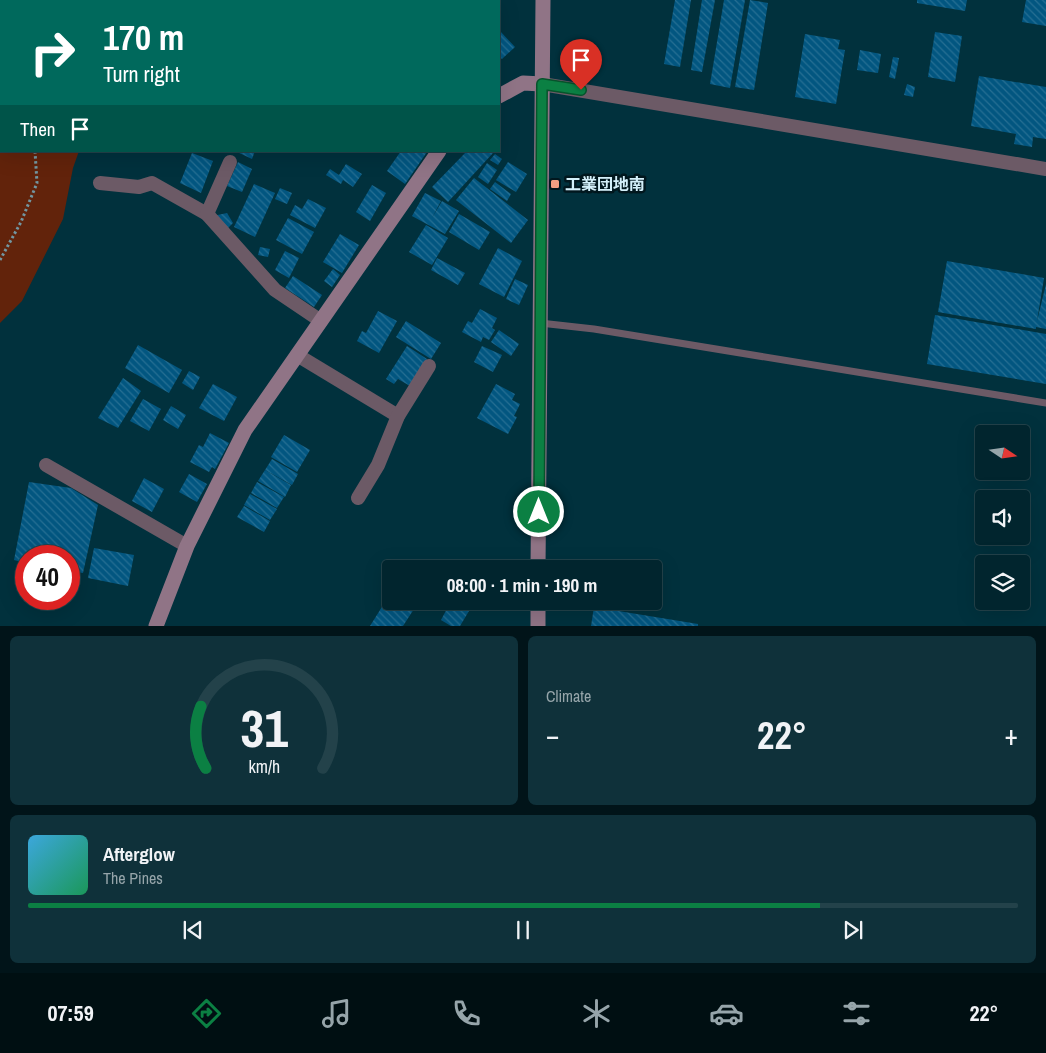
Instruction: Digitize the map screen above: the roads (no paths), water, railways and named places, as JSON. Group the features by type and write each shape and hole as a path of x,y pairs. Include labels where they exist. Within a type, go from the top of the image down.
{"street":[{"path":"538,560 543,0"},
{"path":"500,95 523,83 542,84 1046,168"},
{"path":"156,626 187,546 245,430 438,152"},
{"path":"207,214 230,162"},
{"path":"100,183 139,187 152,183 207,214 275,290 321,321"},
{"path":"297,355 398,416"},
{"path":"358,498 378,465 398,416 430,366"},
{"path":"46,465 187,546"},
{"path":"538,610 538,626"}],"lane":[{"path":"540,322 594,329 1046,403"}],"place":[{"name":"工業団地南","path":"555,184"}]}
